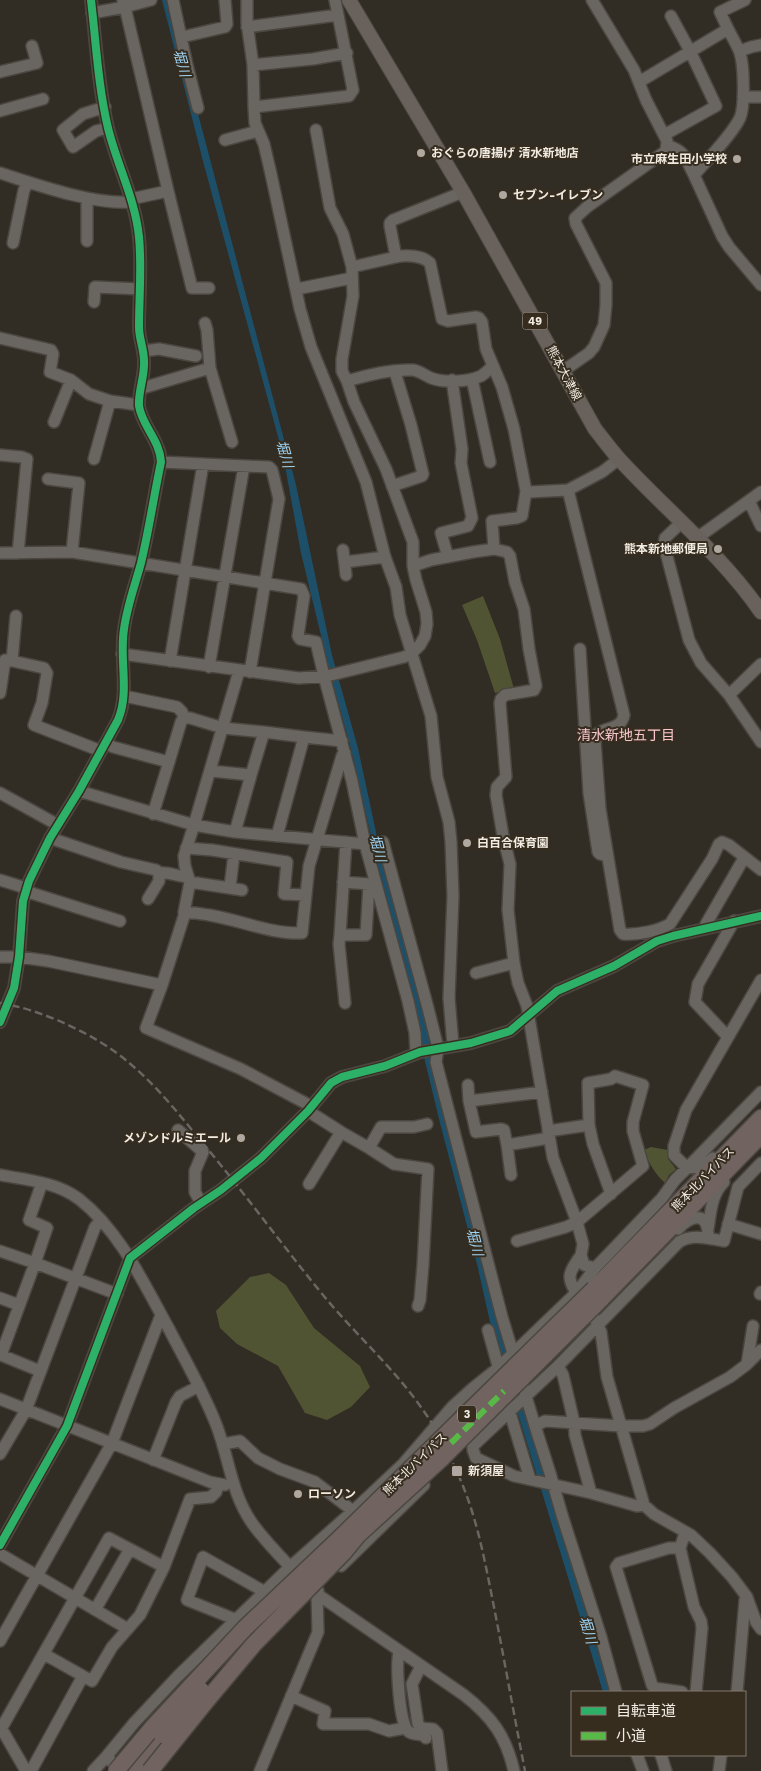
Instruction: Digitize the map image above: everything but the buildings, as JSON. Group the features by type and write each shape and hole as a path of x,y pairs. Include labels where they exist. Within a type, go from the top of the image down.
{"highway":[{"name":"熊本北バイパス","path":"133,1771 212,1677 265,1620 441,1459 601,1284 761,1117"},
{"name":"熊本北バイパス","path":"116,1771 153,1727 245,1628 601,1284 761,1135"},
{"name":"3","path":"150,1771 254,1644 344,1552 358,1535"},
{"name":"3","path":"105,1764 128,1742 170,1693 228,1636 316,1556 339,1539"}],"main road":[{"name":"熊本大津線","path":"348,0 463,192 589,419 619,459 733,576 761,612"}],"street":[{"path":"0,1022 14,988 26,890 50,838 79,791 122,710 124,696 122,639 127,608 141,563 161,462 157,443 141,414 139,405 144,351 139,330 139,238 132,201 108,128 91,0"},
{"path":"92,13 124,4 151,0"},
{"path":"173,0 198,108"},
{"path":"225,0 227,24"},
{"path":"247,0 247,25 253,65 255,123 264,144 300,309 311,347 366,482 385,557 396,588 400,615 413,652 431,716 437,777 449,822 451,842 453,896 449,998 453,1045"},
{"path":"254,107 349,96 353,90 335,0"},
{"path":"563,371 590,353 594,347 604,324 606,305 606,283 576,224 575,218 587,207 666,151 666,140 625,53 592,0"},
{"path":"694,175 735,126 741,116 744,72 740,51 715,0"},
{"path":"720,12 745,0"},
{"path":"124,4 192,288 209,288"},
{"path":"182,37 225,27 227,24 247,25 338,16"},
{"path":"666,140 716,106 671,16"},
{"path":"639,82 728,29"},
{"path":"740,51 761,45"},
{"path":"0,72 37,62 32,46"},
{"path":"253,65 347,54"},
{"path":"743,97 761,98"},
{"path":"0,111 43,99"},
{"path":"105,107 83,114 63,130 74,147 96,131 108,128"},
{"path":"122,654 299,678 325,676 404,657 420,645 425,636 427,618 413,566 413,542 386,470 354,402 342,371 342,359 353,296 352,272 343,234 330,208 316,130"},
{"path":"226,140 258,131"},
{"path":"666,140 682,152 722,236 761,285"},
{"path":"0,173 48,189 122,203 168,191"},
{"path":"13,243 24,190 28,182"},
{"path":"396,257 390,226 392,220 463,192"},
{"path":"87,241 88,198"},
{"path":"296,289 396,257 407,256 428,260 430,263 442,319 448,321 476,317 480,319 486,349 502,387 514,429 526,491 522,516 492,521 494,549"},
{"path":"94,302 95,287 140,289"},
{"path":"205,323 210,368 232,442"},
{"path":"0,338 51,350 53,354 50,372 71,380 90,394 110,401 139,405"},
{"path":"144,351 159,349 196,356"},
{"path":"347,381 368,375 413,370 422,372 431,378 472,379 482,375 493,366"},
{"path":"142,386 210,368"},
{"path":"392,486 422,476 423,474 395,372"},
{"path":"472,379 490,462"},
{"path":"54,422 71,380"},
{"path":"448,557 441,533 468,526 472,518 461,463 462,449 452,380"},
{"path":"94,459 110,401"},
{"path":"0,455 22,457 27,460 18,553"},
{"path":"526,491 568,490 602,472 619,459"},
{"path":"161,462 269,468 272,470 279,499 265,582 244,672 223,728 186,848 185,866 189,880 185,913 146,1028 241,1068 310,1109 341,1132 394,1164 428,1168 423,1265 418,1306"},
{"path":"170,661 203,464"},
{"path":"209,667 244,466"},
{"path":"48,479 79,483 72,552"},
{"path":"568,490 624,715 623,721 619,725 601,731 597,734 595,741 600,809 620,930 623,934 631,935 670,924 712,859 719,844 725,842 761,870"},
{"path":"697,538 761,492"},
{"path":"749,501 761,526"},
{"path":"682,522 665,538 664,544 688,640 701,663 729,695 761,742"},
{"path":"413,566 448,557 494,549 507,552 510,556 515,582 524,609 536,686 534,690 505,695 501,699 506,776 497,787 496,795 510,864 508,910 514,963 528,1015 553,1158 577,1222 584,1265 601,1284"},
{"path":"342,550 346,575"},
{"path":"0,553 72,552 302,589 304,596 298,636 300,639 316,642 345,753 365,844 408,1000 418,1053"},
{"path":"345,562 385,557"},
{"path":"12,661 16,616"},
{"path":"580,649 589,792 598,852 607,856"},
{"path":"0,693 5,660 44,668 47,673 42,703 34,724 103,747 113,747 169,762"},
{"path":"729,695 761,664"},
{"path":"124,696 177,707 182,712 184,718"},
{"path":"184,718 223,728 342,741"},
{"path":"153,814 181,722 184,718"},
{"path":"235,832 264,732"},
{"path":"277,836 304,737"},
{"path":"185,913 226,918 271,931 289,934 302,933 309,866 342,756 345,753"},
{"path":"211,771 251,774"},
{"path":"79,791 194,825 235,832 365,844"},
{"path":"0,793 58,825"},
{"path":"50,838 121,862 156,870 160,873 163,872 189,880 242,890"},
{"path":"345,1003 339,944 346,842"},
{"path":"382,842 422,981 437,1048 436,1062 512,1354 601,1637 616,1691"},
{"path":"186,848 212,850 288,862 284,894 306,895"},
{"path":"230,887 234,854"},
{"path":"706,928 706,924 744,858"},
{"path":"148,899 159,881 160,873"},
{"path":"0,880 120,921"},
{"path":"340,935 366,935 369,884 343,882"},
{"path":"0,1546 67,1426 130,1258 261,1158 310,1109 331,1083 342,1077 386,1066 418,1053 471,1043 510,1031 557,991 614,966 649,945 673,936 761,916"},
{"path":"728,1037 696,1002 698,984 734,921"},
{"path":"0,957 19,957 162,985"},
{"path":"476,973 514,963"},
{"path":"601,1284 628,1245 687,1186 690,1178 687,1168 674,1155 674,1146 686,1110 761,980"},
{"path":"517,1241 577,1222 610,1194 643,1166 633,1131 633,1122 643,1085 615,1076 611,1079 588,1083 589,1125 593,1144 610,1194"},
{"path":"468,1085 469,1101 476,1132 501,1128 504,1130 512,1175"},
{"path":"469,1101 542,1092"},
{"path":"687,1168 761,1092"},
{"path":"687,1168 702,1167 707,1164 741,1129 761,1117"},
{"path":"369,1148 381,1127 414,1127 427,1124"},
{"path":"507,1145 589,1125"},
{"path":"178,1130 203,1152 195,1171 195,1192 201,1203"},
{"path":"309,1184 341,1132"},
{"path":"707,1236 715,1193 753,1153 761,1140"},
{"path":"644,1505 637,1506 591,1493 514,1476 476,1458 472,1450 476,1442 558,1366 679,1242 686,1238 707,1236 724,1241 738,1187 761,1163"},
{"path":"0,1175 42,1182 60,1189 78,1199 100,1221 130,1258 199,1386 216,1423 234,1486 252,1523 290,1567 317,1594 483,1710 503,1737 510,1753 514,1771"},
{"path":"40,1371 0,1355 48,1228 29,1220 42,1182"},
{"path":"93,1771 105,1764 134,1723 178,1676 290,1567 353,1511 412,1453 452,1407 499,1367 576,1293 642,1267 688,1220 699,1218 704,1220 707,1225 707,1236"},
{"path":"1,1449 26,1410 95,1226 100,1221"},
{"path":"728,1224 761,1234"},
{"path":"0,1251 117,1294"},
{"path":"581,1255 569,1273 569,1281 598,1324 604,1341 607,1377 644,1505 654,1514 691,1536 732,1577 747,1598 756,1622 761,1629"},
{"path":"0,1298 19,1305"},
{"path":"0,1641 112,1443 161,1315"},
{"path":"746,1366 753,1326"},
{"path":"488,1330 531,1479"},
{"path":"535,1426 545,1421 620,1426 650,1424 674,1408 730,1377 746,1366 761,1350"},
{"path":"558,1366 563,1376 574,1422 575,1435 591,1493"},
{"path":"153,1460 176,1402 180,1396 199,1386"},
{"path":"473,1388 500,1419"},
{"path":"0,1400 218,1485 234,1486"},
{"path":"223,1444 240,1441 258,1458 280,1469 315,1482 353,1511"},
{"path":"260,1771 318,1632 317,1594 320,1587 428,1480 425,1465 412,1453"},
{"path":"44,1654 92,1681 112,1646 140,1615 164,1567 190,1499 211,1497 216,1492 218,1485"},
{"path":"685,1533 680,1548 694,1606 702,1628 696,1691"},
{"path":"26,1771 0,1728 109,1538 164,1567"},
{"path":"675,1691 655,1688 652,1685 616,1567 620,1563 670,1548 680,1548"},
{"path":"95,1610 130,1549"},
{"path":"0,1554 128,1629"},
{"path":"237,1620 187,1600 203,1557 266,1592"},
{"path":"158,1771 225,1688 292,1615 280,1578"},
{"path":"737,1691 745,1600 747,1598"},
{"path":"399,1652 396,1666 397,1682 405,1728 412,1734 423,1735 426,1738"},
{"path":"421,1666 412,1684 418,1724 421,1728 433,1729 437,1732 442,1771"},
{"path":"31,1771 83,1676"},
{"path":"292,1696 325,1711 323,1724 369,1724 389,1731 405,1728"},
{"path":"637,1756 643,1771"},
{"path":"661,1756 666,1771"},
{"path":"719,1771 721,1756"},
{"path":"105,1764 124,1771"}],"green space":[{"path":"483,596 500,639 514,689 495,693 477,640 462,605"},
{"path":"651,1147 668,1150 668,1159 676,1169 669,1175 665,1183 652,1168 644,1150"},
{"path":"269,1273 286,1285 314,1328 360,1366 370,1387 351,1407 327,1420 305,1413 278,1366 237,1344 220,1328 216,1311 250,1277"}],"water":[{"name":"堀川","path":"162,0 168,0 296,485 332,655 358,748 379,846 423,1004 432,1057 492,1297 610,1691 603,1691 519,1417 497,1353 477,1264 424,1057 413,995 378,866 350,745 332,681 301,553 283,455 204,165"}],"waterway":[{"path":"749,1369 758,1361"}],"railway":[{"path":"0,1003 50,1017 84,1033 115,1052 148,1080 217,1160 323,1295 400,1380 428,1417 456,1470 474,1518 490,1585 525,1771"}],"marked path":[{"path":"451,1443 504,1391"}],"cycle path":[{"path":"0,1022 14,988 19,957 23,901 29,881 50,838 79,791 118,720 124,687 123,641 125,620 144,551 161,462 158,447 139,406 144,367 139,327 139,237 134,209 108,128 100,80 91,0"},
{"path":"0,1545 67,1426 130,1258 261,1158 308,1111 331,1083 342,1077 385,1066 420,1052 471,1043 510,1031 557,991 614,966 657,941 761,916"}],"place":[{"name":"おぐらの唐揚げ 清水新地店","path":"421,153"},
{"name":"市立麻生田小学校","path":"737,159"},
{"name":"セブン-イレブン","path":"503,195"},
{"name":"熊本新地郵便局","path":"718,549"},
{"name":"白百合保育園","path":"467,843"},
{"name":"メゾンドルミエール","path":"241,1138"},
{"name":"新須屋","path":"457,1471"},
{"name":"ローソン","path":"298,1494"}],"district":[{"name":"清水新地五丁目","path":"626,735"}]}
